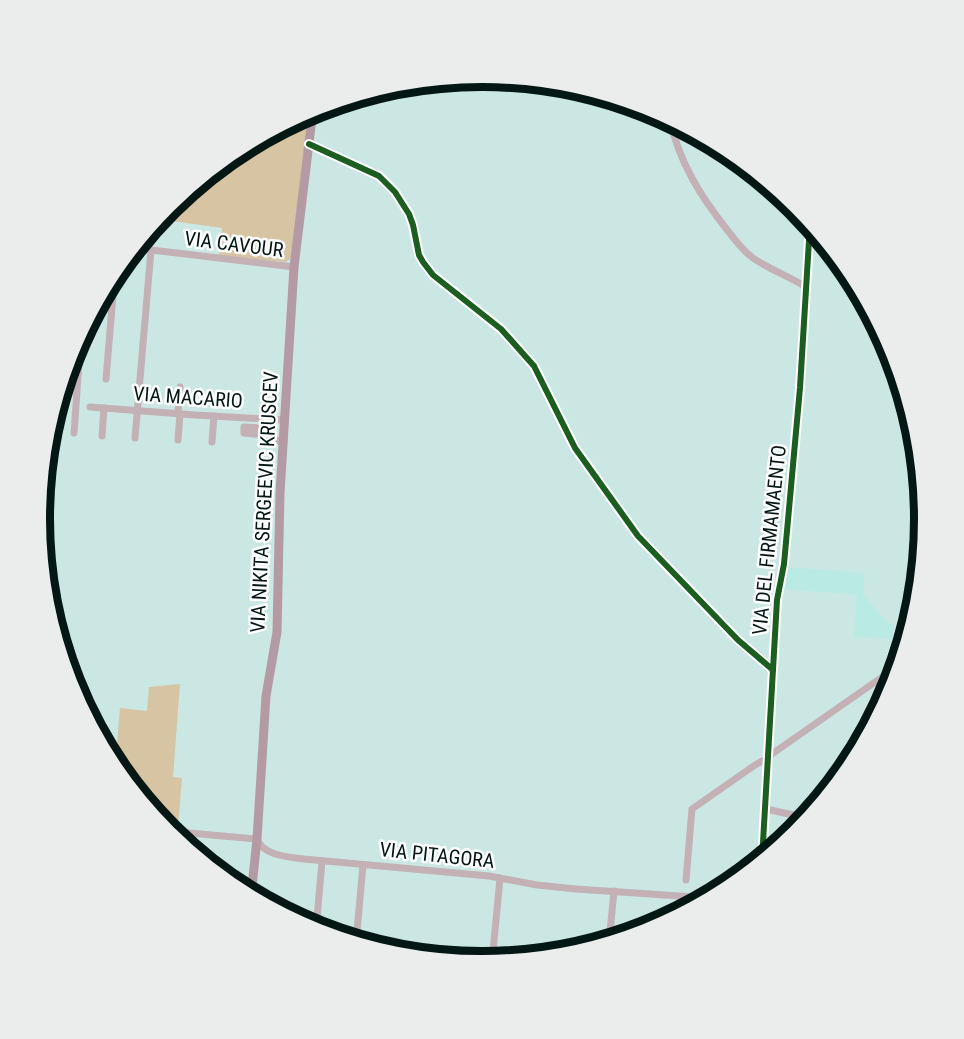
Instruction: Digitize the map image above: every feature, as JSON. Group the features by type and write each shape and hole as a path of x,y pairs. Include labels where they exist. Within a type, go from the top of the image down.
{"main road":[{"name":"VIA NIKITA SERGEEVIC KRUSCEV","path":"252,885 266,696 277,632 279,528 294,267 312,122"}],"street":[{"path":"674,132 690,176 712,211 738,244 751,257 794,279 806,288"},
{"path":"309,144 379,176 387,183 409,214 418,255 434,274 501,329 534,366 575,448 638,536 738,640 773,670"},
{"name":"VIA DEL FIRMAMAENTO","path":"763,848 777,600 784,564 800,388 809,237"},
{"name":"VIA CAVOUR","path":"145,249 294,267"},
{"path":"135,438 151,250"},
{"path":"106,379 114,292"},
{"path":"74,433 79,362"},
{"path":"178,440 180,387"},
{"name":"VIA MACARIO","path":"90,407 285,420"},
{"path":"102,436 104,408"},
{"path":"212,442 214,416"},
{"path":"247,418 247,427 260,428 260,434 284,443"},
{"path":"686,880 693,809 755,765 769,759 886,675"},
{"path":"766,809 797,816"},
{"path":"184,833 256,839"},
{"name":"VIA PITAGORA","path":"256,839 259,845 266,850 280,856 500,878 537,885 693,897"},
{"path":"317,919 322,861"},
{"path":"357,933 363,865"},
{"path":"493,952 500,878"},
{"path":"610,932 614,891"}],"shaded area":[{"path":"308,124 291,258 286,262 219,256 222,228 170,221 219,176 266,145"},
{"path":"786,567 865,573 863,594 888,623 893,624 892,639 854,636 857,595 784,589"},
{"path":"180,684 173,777 182,778 178,827 139,783 116,751 120,708 147,711 149,687"}],"cycle path":[{"path":"309,144 379,176 395,192 409,214 419,255 423,262 433,275 501,329 534,366 575,448 638,536 738,640 773,670"},
{"path":"763,849 777,600 784,564 800,388 809,237"}]}
